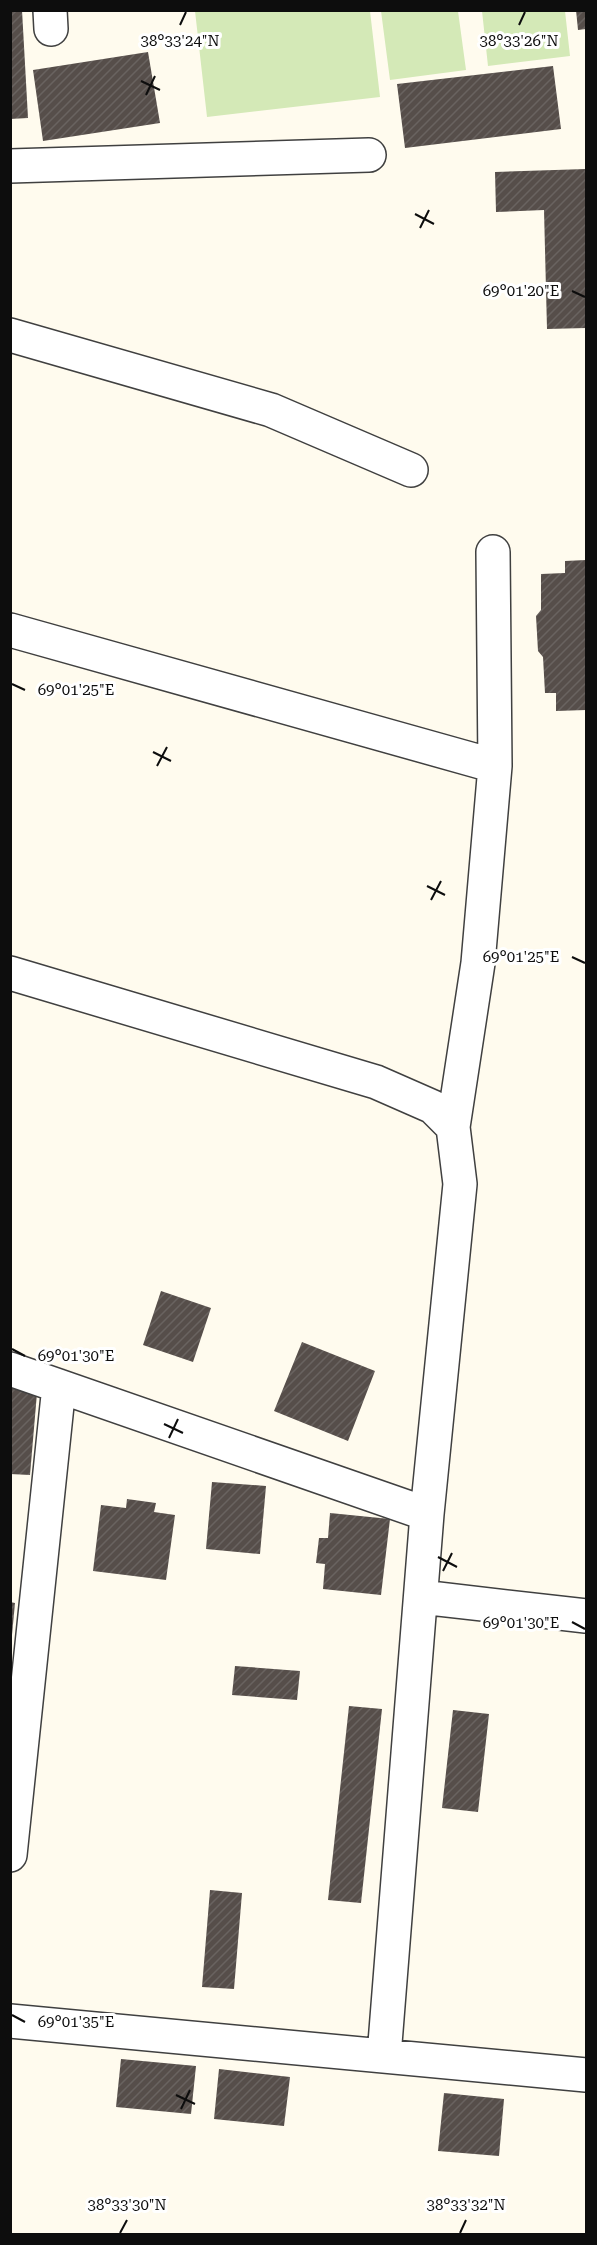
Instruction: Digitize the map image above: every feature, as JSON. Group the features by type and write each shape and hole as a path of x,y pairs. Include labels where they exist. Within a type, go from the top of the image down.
{"street":[{"path":"10,166 369,155"},
{"path":"10,335 271,410 411,470"},
{"path":"384,2056 428,1514 460,1184 453,1127 478,963 495,766 493,552"},
{"path":"10,630 495,766"},
{"path":"10,973 376,1082 433,1107 453,1127"},
{"path":"10,1369 428,1514"},
{"path":"10,1855 59,1386"},
{"path":"421,1597 586,1616"},
{"path":"10,2021 586,2074"}],"green space":[{"path":"195,11 370,11 380,97 207,117"},
{"path":"381,11 458,11 466,70 390,80"},
{"path":"482,11 565,11 570,56 488,66"}],"building":[{"path":"10,10 22,10 28,118 10,119"},
{"path":"576,10 586,10 586,29 578,30"},
{"path":"148,52 160,123 43,141 33,70"},
{"path":"553,66 561,129 405,148 397,84"},
{"path":"586,169 586,328 547,329 544,210 496,212 495,172"},
{"path":"586,560 586,710 556,711 556,693 545,693 543,657 538,651 536,616 541,610 541,574 565,573 565,561"},
{"path":"161,1291 211,1308 193,1362 143,1345"},
{"path":"302,1342 375,1371 348,1441 274,1411"},
{"path":"10,1383 23,1384 23,1392 37,1393 30,1475 10,1474"},
{"path":"212,1482 266,1486 260,1554 206,1549"},
{"path":"127,1499 156,1503 154,1512 175,1515 166,1580 93,1571 101,1505 126,1508"},
{"path":"330,1513 390,1519 381,1595 323,1589 325,1564 316,1563 319,1538 328,1538"},
{"path":"10,1602 15,1603 12,1635 10,1635"},
{"path":"235,1666 300,1671 297,1700 232,1695"},
{"path":"349,1706 382,1709 361,1903 328,1900"},
{"path":"453,1710 489,1714 478,1812 442,1808"},
{"path":"210,1890 242,1893 234,1989 202,1987"},
{"path":"121,2059 196,2066 191,2114 116,2107"},
{"path":"219,2069 290,2077 284,2126 214,2119"},
{"path":"444,2093 504,2099 499,2156 438,2151"}]}
